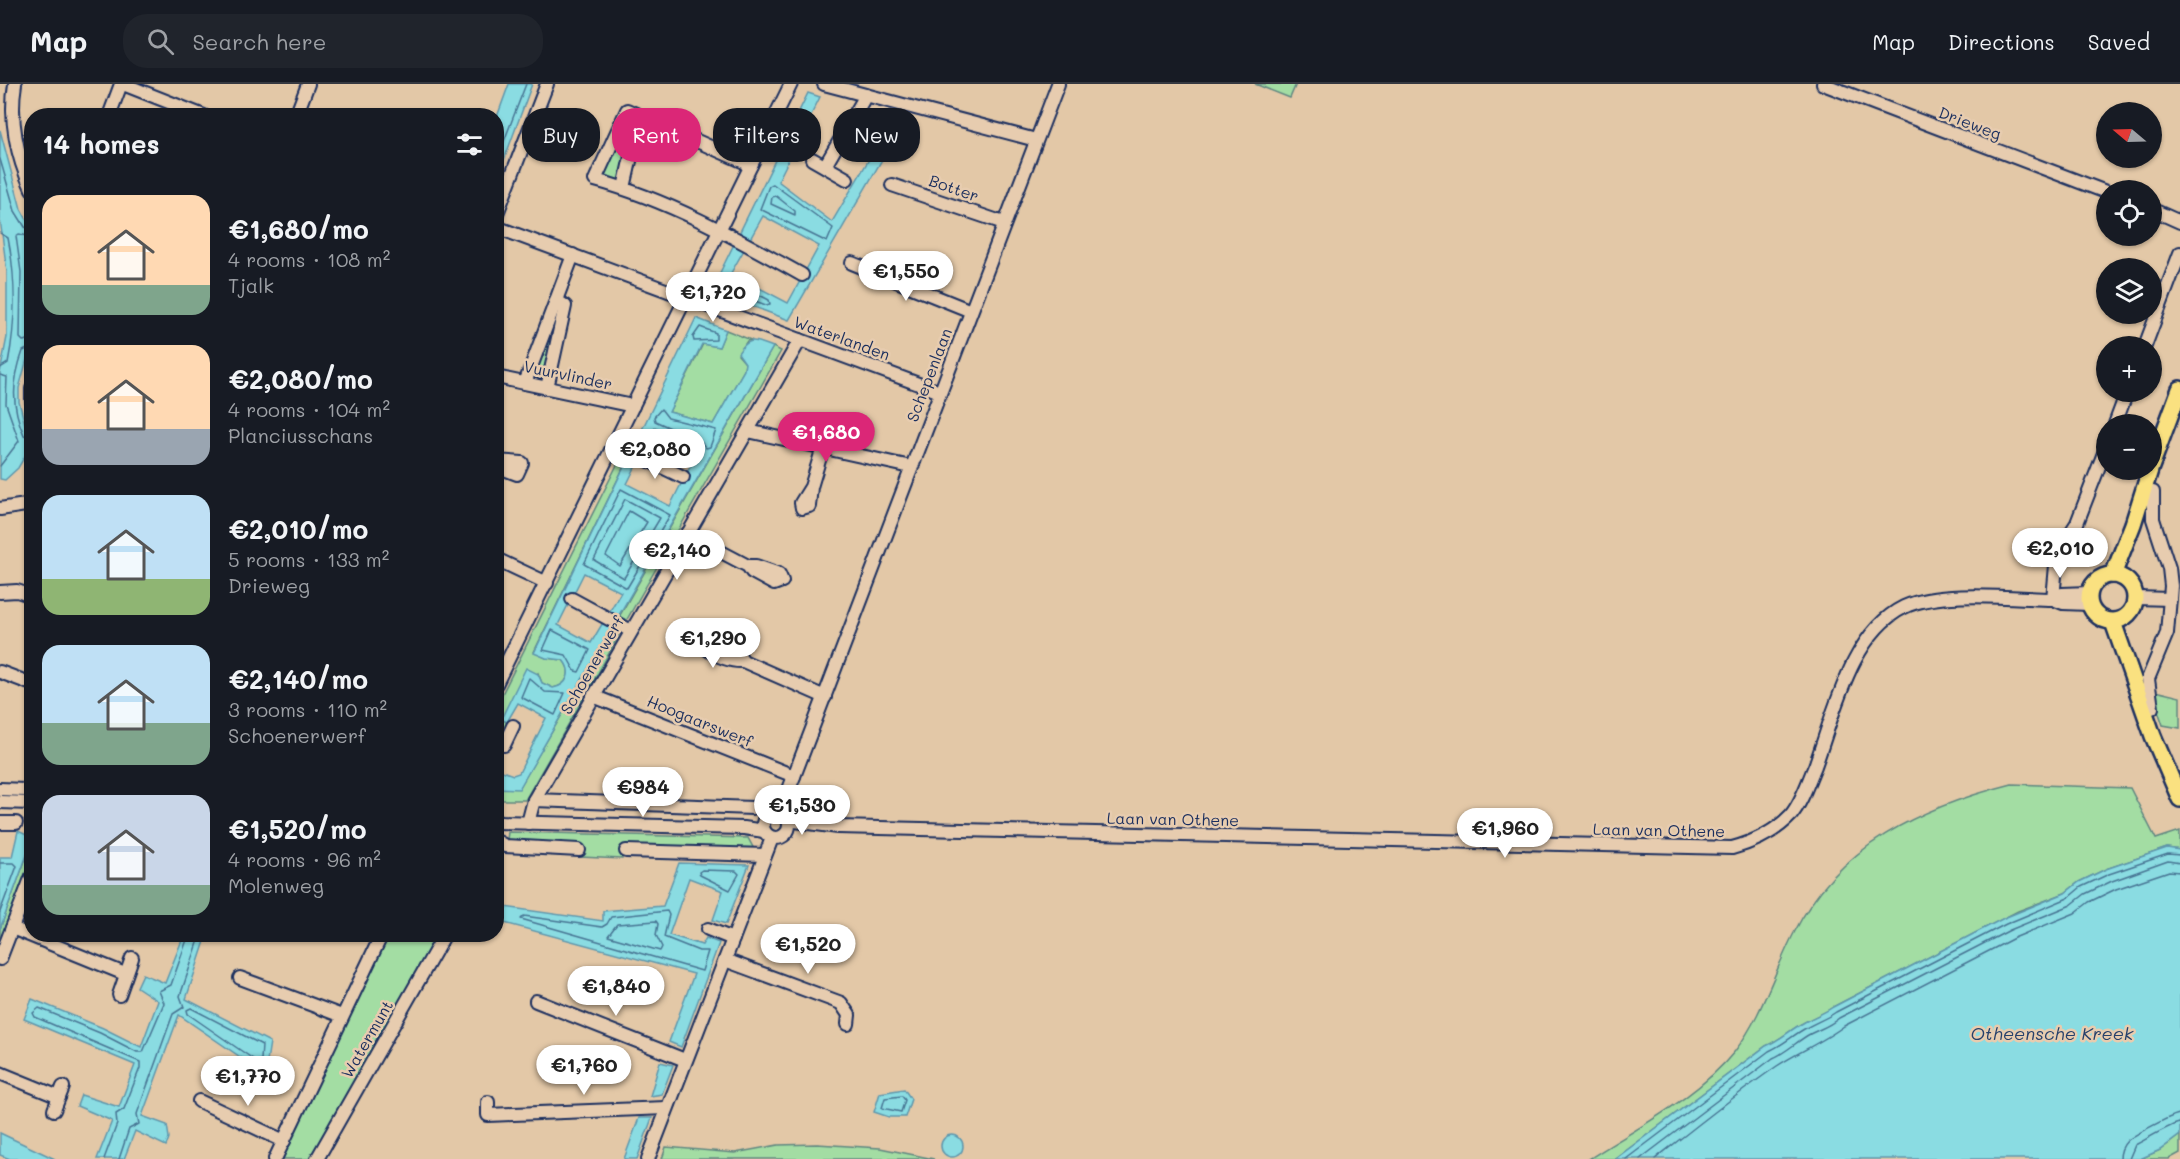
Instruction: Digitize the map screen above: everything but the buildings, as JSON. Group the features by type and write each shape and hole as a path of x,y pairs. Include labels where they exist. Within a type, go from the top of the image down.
{"main road":[{"path":"2162,438 2180,389"},
{"path":"2119,576 2147,480"},
{"path":"2119,576 2134,589 2136,598 2131,612 2119,620 2098,617 2089,598 2100,578 2119,576"},
{"path":"2119,620 2132,671 2153,736 2180,799"}],"street":[{"path":"15,84 16,142 20,165 24,173"},
{"path":"112,108 122,84 184,108"},
{"path":"299,108 308,84"},
{"path":"504,195 547,84"},
{"path":"504,668 686,297 725,232 751,165 791,84"},
{"path":"824,84 864,91 925,111 1036,140"},
{"name":"Schepenlaan","path":"785,822 794,776 1058,84"},
{"name":"Drieweg","path":"1823,84 2096,188"},
{"path":"825,166 864,91"},
{"path":"612,143 595,180 624,188 725,232 802,275"},
{"path":"701,143 751,165"},
{"path":"624,188 630,162"},
{"path":"818,162 847,179"},
{"name":"Botter","path":"892,185 1004,223"},
{"path":"2162,214 2180,222"},
{"name":"Waterlanden","path":"504,230 940,392"},
{"path":"2149,336 2180,253"},
{"path":"525,383 573,255"},
{"path":"852,263 971,311"},
{"path":"547,387 565,306 556,300"},
{"name":"Schoenerwerf","path":"529,820 534,800 800,340"},
{"name":"Vuurvlinder","path":"504,379 633,406"},
{"path":"748,430 911,467"},
{"path":"615,444 683,477"},
{"path":"811,487 823,447"},
{"path":"504,462 522,463 517,474 504,469"},
{"path":"2053,599 2057,554 2077,523 2096,474"},
{"path":"2152,708 2148,680 2167,633 2170,599 2169,568 2153,519 2153,492"},
{"path":"0,509 24,505"},
{"path":"687,534 748,566"},
{"path":"504,563 547,583"},
{"path":"0,592 17,591 24,593"},
{"name":"Laan van Othene","path":"785,822 838,827 1732,848 1759,838 1791,814 1811,776 1852,667 1866,640 1886,618 1905,607 1942,598 2053,599 2062,594 2089,598"},
{"path":"2136,598 2170,599"},
{"path":"572,599 631,631"},
{"path":"504,656 509,658"},
{"path":"743,661 825,697"},
{"path":"0,672 24,681"},
{"name":"Hoogaarswerf","path":"593,696 794,776"},
{"path":"0,789 24,790"},
{"path":"534,800 753,808"},
{"path":"0,802 24,803"},
{"path":"724,824 725,807"},
{"path":"0,808 24,809"},
{"path":"504,819 724,824 766,830 781,838 785,822 770,814 766,830 765,855 648,1159"},
{"path":"0,823 15,823"},
{"path":"504,846 579,850"},
{"path":"626,851 765,855"},
{"path":"0,959 24,897"},
{"path":"12,928 24,933"},
{"path":"708,929 734,939"},
{"path":"46,942 125,974"},
{"path":"274,1159 378,942"},
{"name":"Watermunt","path":"316,1159 441,942"},
{"path":"119,995 132,958"},
{"path":"725,960 841,1003 849,1015 848,1024"},
{"path":"240,978 342,1016"},
{"path":"536,1001 685,1060"},
{"path":"0,1073 61,1092 54,1110"},
{"path":"199,1101 284,1141"},
{"path":"488,1102 488,1114 666,1108"}],"green space":[{"path":"1255,84 1296,84 1290,98"},
{"path":"612,155 612,162 625,162 621,178 617,182 603,177"},
{"path":"559,306 546,379 531,376"},
{"path":"726,330 751,340 747,341 738,355 745,363 744,370 713,424 669,412 703,344 719,347"},
{"path":"773,347 781,351 626,621 619,617"},
{"path":"623,453 630,454 534,652 546,658 563,660 568,669 565,681 553,688 542,683 538,673 504,716 504,690"},
{"path":"612,629 619,635 587,693 581,690 579,693 584,697 525,800 504,800 504,788 519,788"},
{"path":"2151,690 2180,697 2180,728 2163,725"},
{"path":"504,720 510,725 506,730 504,729"},
{"path":"2012,784 2130,788 2156,839 2180,831 2180,850 2167,848 2106,869 2079,882 2065,893 2018,911 1833,1007 1766,1046 1615,1159 1589,1159 1685,1097 1720,1068 1735,1051 1753,1023 1794,933 1812,902 1834,876 1859,853 1886,834 1915,818 1979,793"},
{"path":"508,832 748,838 755,851 622,847 622,859 580,857 580,846 507,840"},
{"path":"24,863 24,886 0,950 0,929"},
{"path":"385,942 437,942 311,1159 277,1159"},
{"path":"2180,1135 2180,1153 2169,1159 2140,1159 2160,1150"},
{"path":"817,1144 880,1148 934,1159 662,1159 666,1147 735,1153 778,1145"}],"water":[{"path":"509,84 532,84 504,160 504,108 500,108"},
{"path":"808,93 820,97 814,108 801,108"},
{"path":"0,130 24,214 24,370 19,388 19,402 24,420 24,458 18,468 5,480 0,479 0,373 7,337 7,272 0,219"},
{"path":"774,162 788,162 778,181 832,222 867,162 881,162 789,320 711,291","holes":["763,216 819,246 788,303 731,273"]},
{"path":"696,318 726,330 719,347 702,344 669,412 713,424 744,370 745,363 738,353 742,347 753,341 773,347 519,789 504,788 504,772 513,775 519,773 546,718 518,703 507,722 504,720 504,713 526,668 538,674 542,683 553,688 562,684 567,677 568,669 563,660 546,658 534,653","holes":["655,427 699,448 670,506 627,484","584,573 621,592 591,643 558,625"]},
{"path":"18,831 24,834 24,863 0,929 0,857 12,857"},
{"name":"Otheensche Kreek","path":"2167,848 2180,850 2180,1135 2160,1150 2140,1159 1615,1159 1766,1046 1798,1026 2004,918 2065,893 2079,882 2106,869"},
{"path":"679,863 749,865 726,924 713,920 723,891 689,878 669,935 702,945 706,938 719,943 681,1047 669,1042 694,974 504,923 504,907 603,921 603,911 663,906"},
{"path":"181,942 205,942 186,999 270,1042 265,1074 179,1015 142,1116 167,1125 169,1138 166,1146 135,1131 124,1159 97,1159 112,1121 77,1106 81,1095 119,1107 135,1065 24,1019 32,999 103,1028 141,1047 158,1001 137,987 143,974 165,983"},
{"path":"660,1062 673,1065 662,1094 650,1096"},
{"path":"904,1089 911,1099 905,1117 889,1117 874,1112 880,1093"},
{"path":"639,1118 652,1118 637,1159 624,1159"},
{"path":"0,1133 55,1159 10,1159 0,1155"},
{"path":"952,1135 960,1138 963,1146 960,1154 952,1157 944,1154 941,1146 944,1138"}]}
